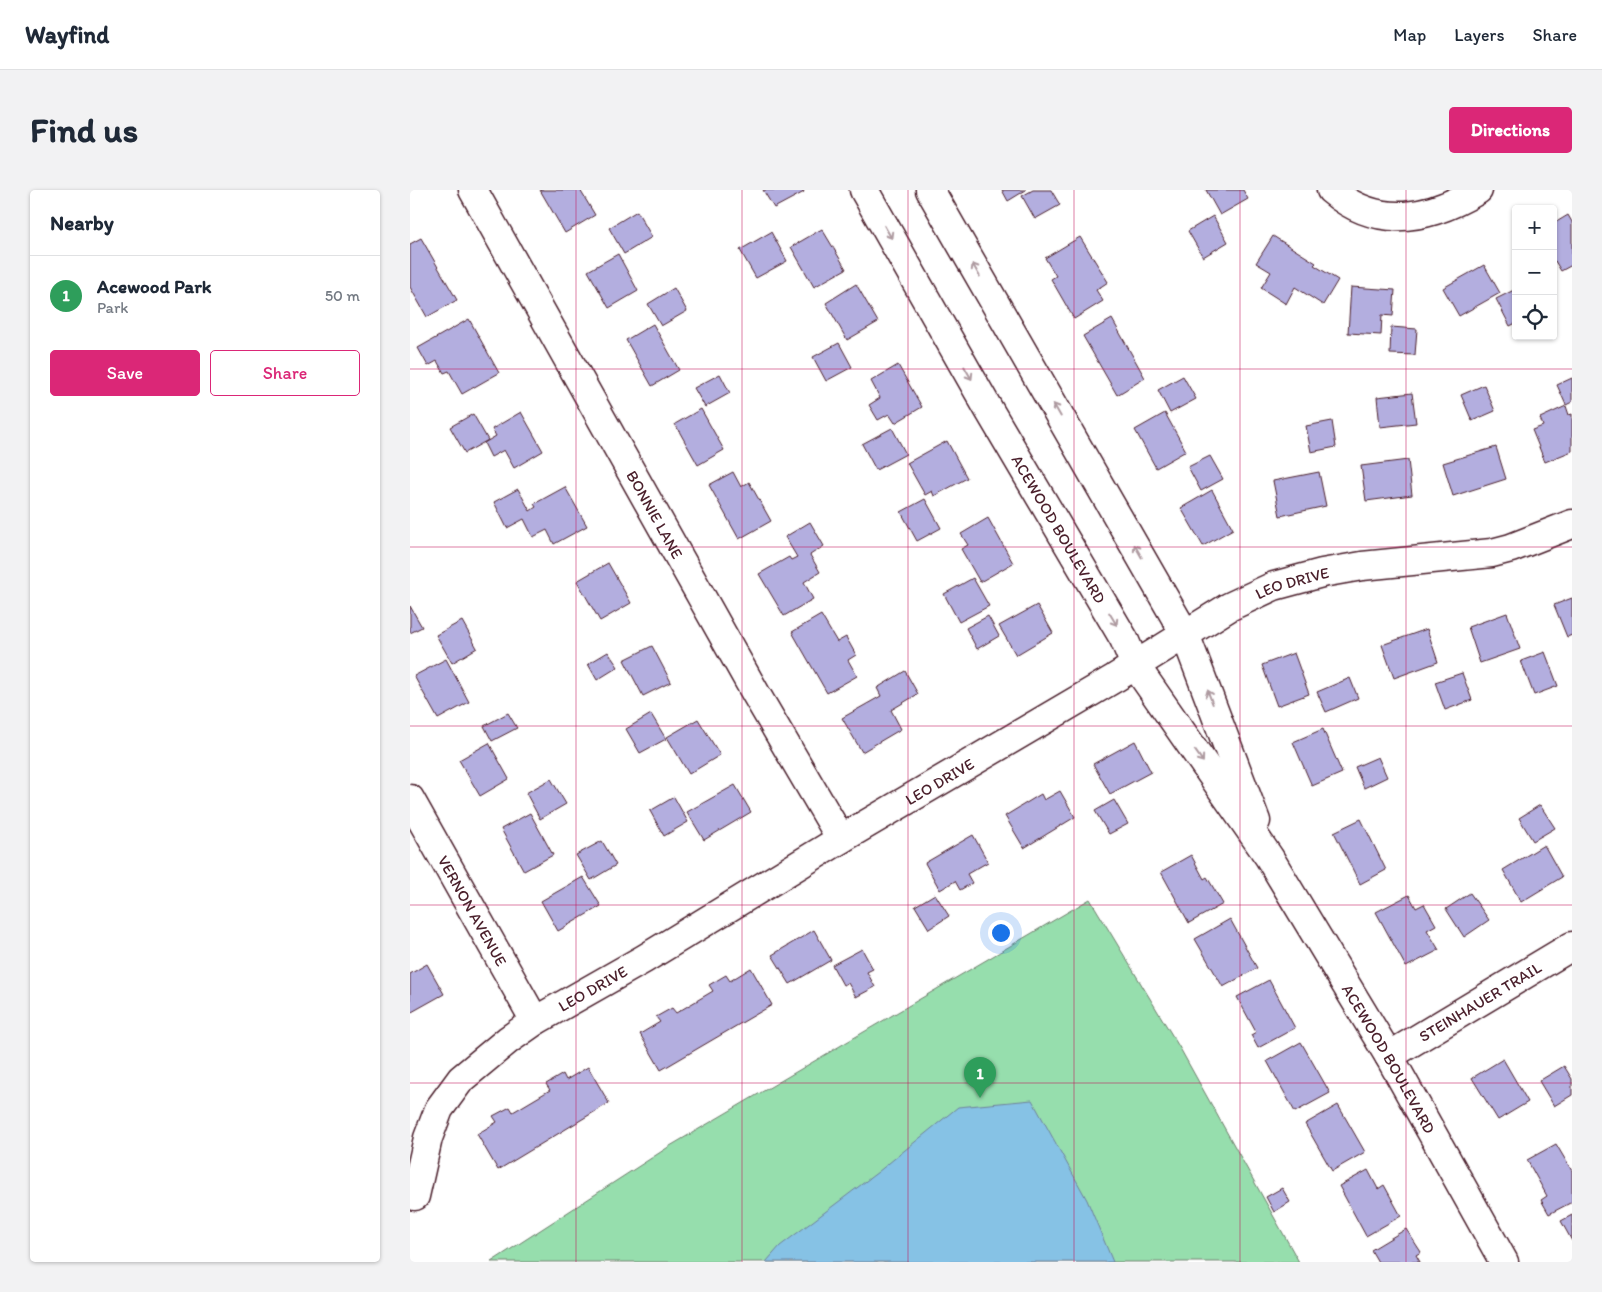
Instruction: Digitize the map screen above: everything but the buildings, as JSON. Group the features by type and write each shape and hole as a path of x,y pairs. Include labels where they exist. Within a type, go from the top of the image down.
{"street":[{"name":"BONNIE LANE","path":"473,190 756,694 841,839"},
{"name":"ACEWOOD BOULEVARD","path":"864,190 989,410 1124,639 1135,665 1269,857 1389,1056 1504,1262"},
{"name":"ACEWOOD BOULEVARD","path":"930,190 1185,634 1269,857"},
{"path":"1331,190 1355,206 1382,216 1400,217 1443,208 1478,190"},
{"name":"LEO DRIVE","path":"415,1196 428,1138 439,1109 461,1079 508,1040 535,1021 644,959 1229,607 1274,586 1322,573 1362,566 1492,553 1572,524"},
{"name":"VERNON AVENUE","path":"410,799 535,1021"},
{"name":"STEINHAUER TRAIL","path":"1389,1056 1572,946"}],"green space":[{"path":"1090,899 1181,1050 1299,1262 491,1262 670,1146"}],"water":[{"path":"1032,1100 1087,1200 1113,1262 766,1262 780,1246 878,1172 958,1107"}],"place":[{"name":"Acewood Park","path":"980,1098"}]}
